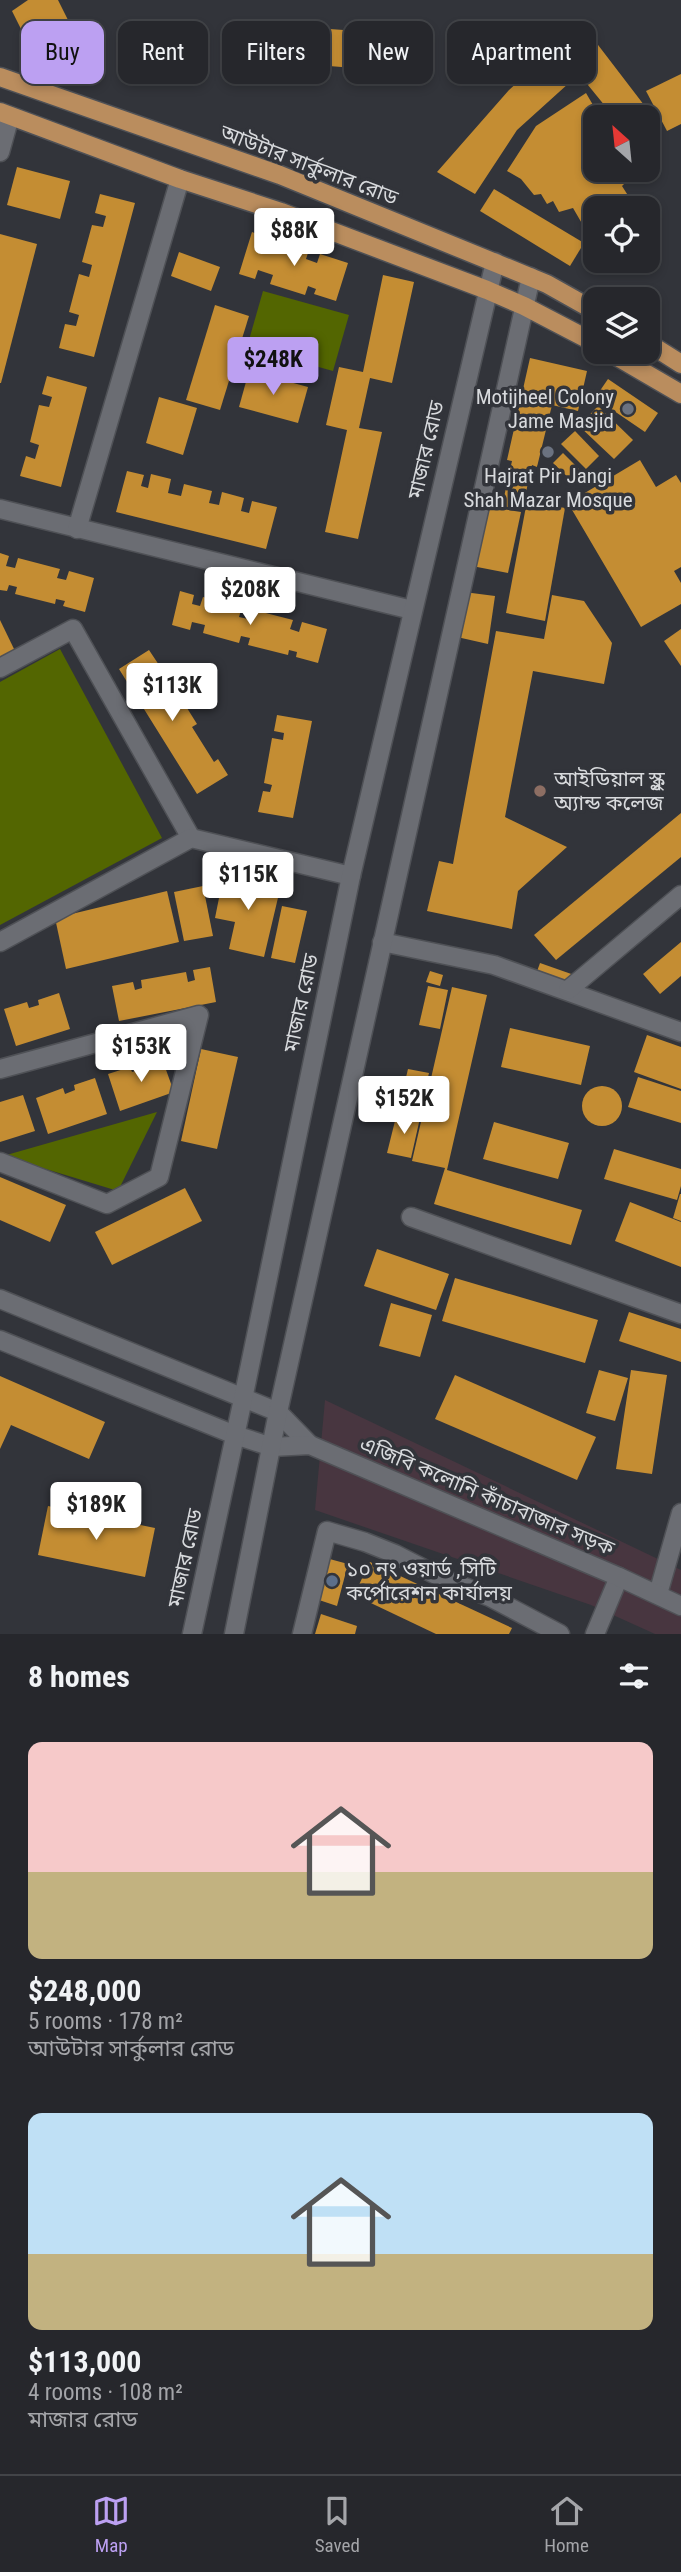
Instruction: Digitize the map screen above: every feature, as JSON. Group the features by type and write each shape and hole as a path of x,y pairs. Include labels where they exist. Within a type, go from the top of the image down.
{"main road":[{"name":"আউটার সার্কুলার রোড","path":"0,77 280,175 495,261 583,305"},
{"path":"5,114 180,179 281,212 486,290 583,337"},
{"path":"660,351 681,364"},
{"path":"630,364 681,394"}],"street":[{"path":"0,152 5,114"},
{"path":"77,528 180,179"},
{"name":"মাজার রোড","path":"192,1634 351,876 486,290 495,261"},
{"path":"234,1634 278,1412 531,277"},
{"path":"0,509 412,610"},
{"path":"0,668 73,629 191,838"},
{"path":"0,942 191,838 351,876"},
{"path":"568,990 681,895"},
{"path":"382,943 494,965 681,1032"},
{"path":"0,1069 199,1015 159,1177 107,1204 0,1162"},
{"path":"411,1217 681,1314"},
{"path":"0,1299 278,1412 310,1445"},
{"path":"0,1340 235,1435 272,1447"},
{"name":"এজিবি কলোনি কাঁচাবাজার সড়ক","path":"272,1447 310,1445 681,1606"},
{"path":"658,1594 681,1513"},
{"path":"302,1634 327,1531 366,1542 393,1560 441,1584 487,1601 560,1634"},
{"path":"595,1634 619,1577"}],"shaded area":[{"path":"325,1400 681,1570 681,1634 655,1634 591,1605 315,1510"}],"green space":[{"path":"263,291 349,315 333,371 247,347"},
{"path":"60,649 162,838 0,925 0,682"},
{"path":"157,1112 118,1191 3,1156"}],"building":[{"path":"28,0 58,0 68,21 21,21 21,29 12,11"},
{"path":"330,29 344,30 344,67 330,66"},
{"path":"596,42 644,105 604,105 587,84 596,84"},
{"path":"681,74 681,124 667,131 660,118 660,105 653,105 646,91"},
{"path":"516,84 568,84 517,130 475,194 437,172"},
{"path":"586,93 593,105 583,105 583,182 626,182 622,186 628,196 583,196 583,225 573,208 559,212 553,201 547,204 541,194 534,195 521,179 507,171 536,126"},
{"path":"17,167 70,181 60,219 7,205"},
{"path":"494,189 583,245 570,266 480,211"},
{"path":"100,194 135,203 94,357 59,348 65,324 76,326 79,315 69,312 79,274 89,277 92,265 82,262 92,225 103,227 106,216 95,213"},
{"path":"252,232 263,236 260,244 271,248 273,239 309,250 306,259 317,263 320,254 348,263 336,301 314,294 316,289 308,286 305,295 270,284 273,275 258,270 255,279 239,274"},
{"path":"0,234 37,244 1,383 0,383"},
{"path":"179,252 220,267 211,291 171,276"},
{"path":"383,275 414,282 392,383 370,378 359,428 382,432 358,539 325,532 347,430 326,425 339,367 363,372"},
{"path":"215,305 249,316 220,410 186,400"},
{"path":"530,358 587,371 578,411 552,405 537,467 532,465 522,510 502,506 512,461 507,460"},
{"path":"249,371 308,387 298,423 239,407"},
{"path":"47,376 87,387 61,487 20,476 26,456 35,459 39,445 30,442 39,405 49,407 52,397 42,394"},
{"path":"608,379 658,413 645,432 595,398"},
{"path":"159,397 197,408 183,455 146,443"},
{"path":"598,406 633,440 614,459 579,426"},
{"path":"575,431 599,456 586,469 561,444"},
{"path":"563,453 582,472 573,482 553,463"},
{"path":"640,460 656,487 676,475 681,483 681,567 674,571 681,583 681,604 641,627 568,503"},
{"path":"127,471 144,475 141,486 148,488 151,474 171,479 168,493 181,496 184,484 212,491 209,503 219,505 222,492 244,498 241,511 249,513 252,501 277,507 266,549 116,512"},
{"path":"527,501 565,508 545,621 506,613"},
{"path":"483,506 521,512 508,573 472,566"},
{"path":"0,553 9,556 6,566 15,568 18,558 60,569 57,578 66,580 69,571 94,578 85,612 63,606 65,601 56,599 55,604 15,594 17,587 9,585 7,591 0,590"},
{"path":"180,591 194,595 192,604 200,606 203,597 242,607 239,617 248,619 250,609 293,620 290,629 299,632 302,622 327,629 318,663 296,657 297,652 289,650 288,655 248,645 250,638 241,636 239,643 203,633 205,625 192,622 190,630 172,625"},
{"path":"464,592 495,596 488,644 457,637"},
{"path":"552,595 584,601 612,643 604,684 533,671 505,817 567,847 518,891 512,929 427,911 439,861 453,864 496,631 544,639"},
{"path":"0,620 15,651 0,658"},
{"path":"681,629 681,666 664,641"},
{"path":"149,650 159,665 155,667 177,703 182,700 197,724 192,727 214,762 218,759 228,775 197,794 119,669"},
{"path":"277,715 312,721 293,818 258,812 263,791 270,792 272,785 264,783 272,738 283,740 284,733 274,731"},
{"path":"681,813 681,857 556,960 534,935"},
{"path":"224,873 281,885 264,957 229,949 235,922 215,918"},
{"path":"203,886 213,936 184,941 174,892"},
{"path":"167,891 179,942 66,969 55,918"},
{"path":"282,906 307,911 295,963 271,958"},
{"path":"681,942 681,976 660,994 643,974"},
{"path":"540,963 577,976 571,990 535,977"},
{"path":"210,967 216,1002 119,1021 112,986 133,982 135,990 142,988 141,980 186,972 188,982 195,980 193,970"},
{"path":"430,971 443,975 440,986 426,982"},
{"path":"428,986 448,990 440,1029 419,1025"},
{"path":"452,987 487,995 447,1170 582,1210 571,1245 434,1204 445,1168 412,1161"},
{"path":"59,993 70,1029 16,1046 4,1009 27,1002 29,1008 39,1005 38,1000"},
{"path":"510,1028 590,1046 581,1085 501,1067"},
{"path":"647,1035 681,1047 681,1089 634,1072"},
{"path":"201,1049 238,1057 217,1149 181,1141"},
{"path":"161,1056 174,1092 120,1111 108,1074 130,1067 132,1072 142,1069 140,1064"},
{"path":"408,1069 429,1073 419,1112 399,1107"},
{"path":"638,1077 681,1091 681,1123 628,1107"},
{"path":"95,1078 107,1114 48,1134 36,1098 63,1088 65,1094 75,1090 74,1085"},
{"path":"602,1086 616,1092 622,1106 616,1120 602,1126 588,1120 582,1106 588,1092"},
{"path":"23,1095 35,1131 0,1142 0,1102"},
{"path":"397,1113 420,1118 411,1158 387,1153"},
{"path":"494,1122 569,1143 558,1179 483,1159"},
{"path":"614,1149 681,1169 681,1186 677,1200 604,1179"},
{"path":"0,1177 66,1205 50,1242 0,1220"},
{"path":"185,1188 202,1221 112,1265 95,1232"},
{"path":"681,1194 681,1221 673,1218"},
{"path":"630,1202 681,1222 681,1267 615,1241"},
{"path":"377,1249 449,1274 436,1310 364,1286"},
{"path":"455,1278 598,1320 585,1363 442,1321"},
{"path":"391,1303 432,1315 420,1357 379,1346"},
{"path":"629,1312 681,1329 681,1362 619,1341"},
{"path":"599,1370 628,1378 615,1421 586,1413"},
{"path":"631,1370 667,1375 652,1474 616,1469"},
{"path":"455,1375 596,1437 577,1480 435,1419"},
{"path":"0,1376 105,1422 89,1459 11,1425 0,1449"},
{"path":"48,1506 155,1528 145,1577 38,1555"},
{"name":"১০ নং ওয়ার্ড ,সিটি কর্পোরেশন কার্যালয়","path":"326,1558 348,1564 337,1606 316,1599"},
{"path":"370,1562 512,1628 509,1634 436,1634 354,1595"},
{"path":"321,1614 357,1626 355,1634 315,1634"}],"place":[{"name":"Motijheel Colony Jame Masjid","path":"628,409"},
{"name":"Hajrat Pir Jangi Shah Mazar Mosque","path":"548,452"},
{"name":"আইডিয়াল স্কুল অ্যান্ড কলেজ","path":"540,791"},
{"name":"১০ নং ওয়ার্ড ,সিটি কর্পোরেশন কার্যালয়","path":"332,1581"}]}
